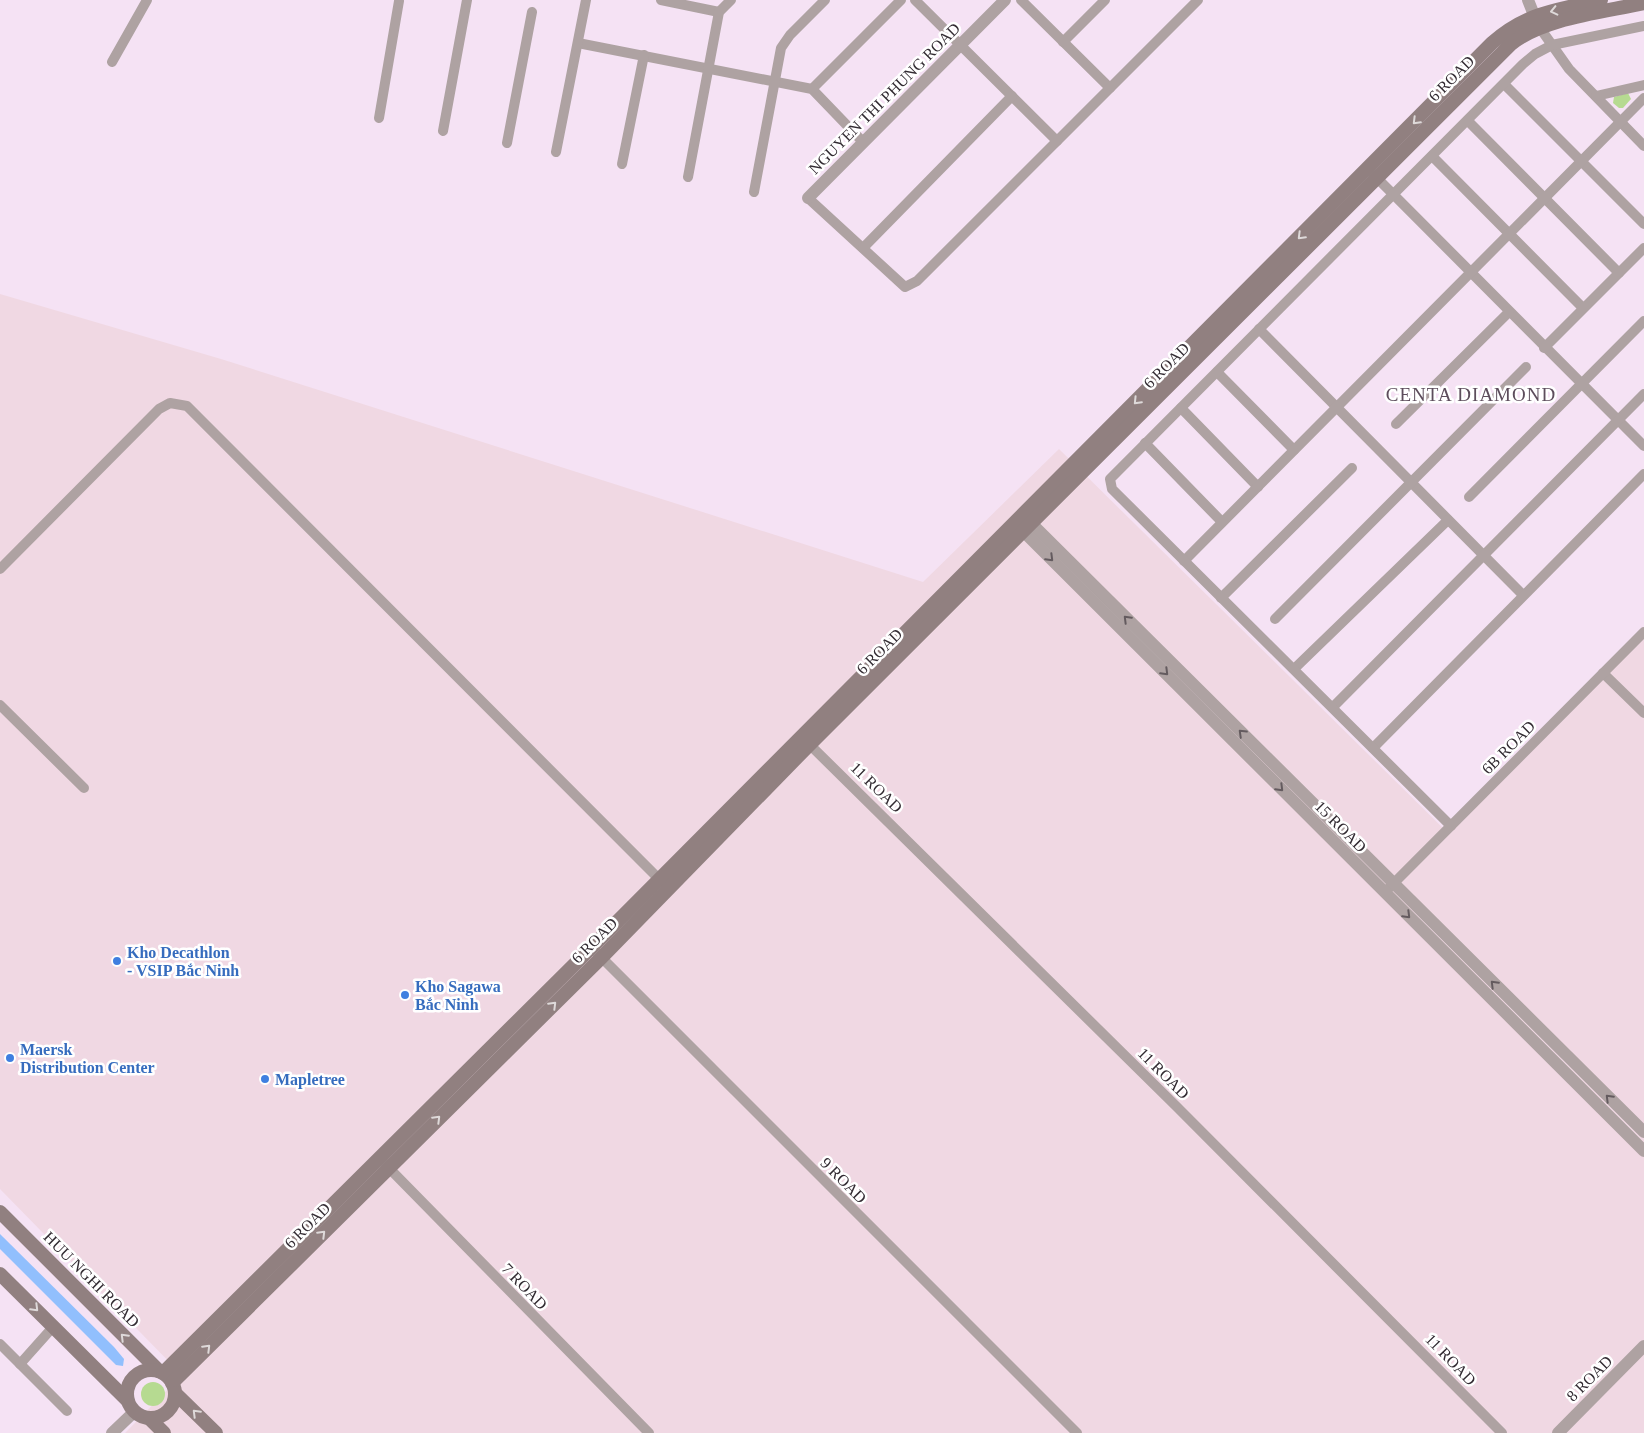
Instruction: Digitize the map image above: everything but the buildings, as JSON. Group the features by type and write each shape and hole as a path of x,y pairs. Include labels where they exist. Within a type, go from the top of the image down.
{"main road":[{"name":"6 ROAD","path":"167,1380 596,953 1372,173 1537,21 1601,0"},
{"name":"6 ROAD","path":"1537,21 1644,3"},
{"name":"HUU NGHI ROAD","path":"0,1212 167,1380 216,1433"},
{"path":"0,1274 131,1406 150,1419 164,1433"},
{"path":"131,1406 128,1387 135,1376 146,1370 167,1380 170,1409 161,1416 150,1419"}],"street":[{"path":"112,62 148,0"},
{"path":"443,131 467,0"},
{"path":"556,152 586,0"},
{"path":"661,0 720,12"},
{"path":"688,177 720,12 731,0"},
{"path":"754,192 784,42 825,0"},
{"path":"812,89 901,0"},
{"path":"915,0 1057,141"},
{"name":"NGUYEN THI PHUNG ROAD","path":"808,198 1005,0"},
{"path":"1021,0 1110,88"},
{"path":"1063,42 1105,0"},
{"path":"808,198 905,287 918,281 1198,0"},
{"path":"1528,0 1537,21 1569,69 1644,146"},
{"path":"378,118 399,1"},
{"path":"507,143 532,12"},
{"path":"1451,826 1184,561 1110,484 1113,475 1392,193 1535,54 1552,44 1644,26"},
{"path":"578,43 812,89 863,142"},
{"path":"622,164 644,55"},
{"path":"1504,84 1644,224"},
{"path":"1596,96 1644,85"},
{"path":"863,248 1012,96"},
{"path":"1184,561 1644,98"},
{"path":"1468,121 1545,196 1619,273"},
{"path":"1432,156 1583,308"},
{"path":"1372,173 1544,348 1644,446"},
{"path":"1544,348 1644,248"},
{"path":"1396,424 1509,312"},
{"path":"1469,497 1644,321"},
{"path":"1258,329 1524,595"},
{"path":"1275,619 1526,367"},
{"path":"1217,372 1294,450"},
{"path":"1333,707 1644,394"},
{"path":"0,569 159,410 170,403 187,406 664,884"},
{"path":"1181,408 1258,486"},
{"path":"1145,443 1222,522"},
{"path":"1221,598 1352,468"},
{"path":"1373,748 1644,474"},
{"path":"1294,669 1448,520"},
{"name":"15 ROAD","path":"1024,524 1389,888 1644,1151"},
{"name":"6B ROAD","path":"1389,888 1644,632"},
{"path":"1603,673 1644,713"},
{"path":"0,705 84,788"},
{"name":"11 ROAD","path":"806,740 1176,1106 1502,1433"},
{"name":"15 ROAD","path":"1389,888 1644,1132"},
{"name":"9 ROAD","path":"596,953 1077,1433"},
{"name":"7 ROAD","path":"385,1163 648,1433"},
{"path":"20,1364 54,1327"},
{"path":"0,1344 67,1411"},
{"name":"8 ROAD","path":"1558,1433 1644,1346"},
{"path":"112,1433 131,1406"}],"shaded area":[{"path":"0,294 221,359 923,582 1059,449 1447,832 1644,635 1644,1433 125,1433 182,1375 0,1189"}],"green space":[{"path":"1628,93 1631,99 1623,108 1619,108 1613,103 1614,97"},
{"path":"153,1382 158,1383 164,1389 164,1399 158,1405 153,1406 148,1405 142,1399 141,1394 142,1389 148,1383"}],"water":[{"path":"0,1234 114,1347 124,1359 123,1366 116,1365 0,1249"}],"place":[{"name":"Kho Decathlon - VSIP Bắc Ninh","path":"117,961"},
{"name":"Kho Sagawa Bắc Ninh","path":"405,995"},
{"name":"Maersk Distribution Center","path":"10,1058"},
{"name":"Mapletree","path":"265,1079"}],"district":[{"name":"CENTA DIAMOND","path":"1471,394"}]}
